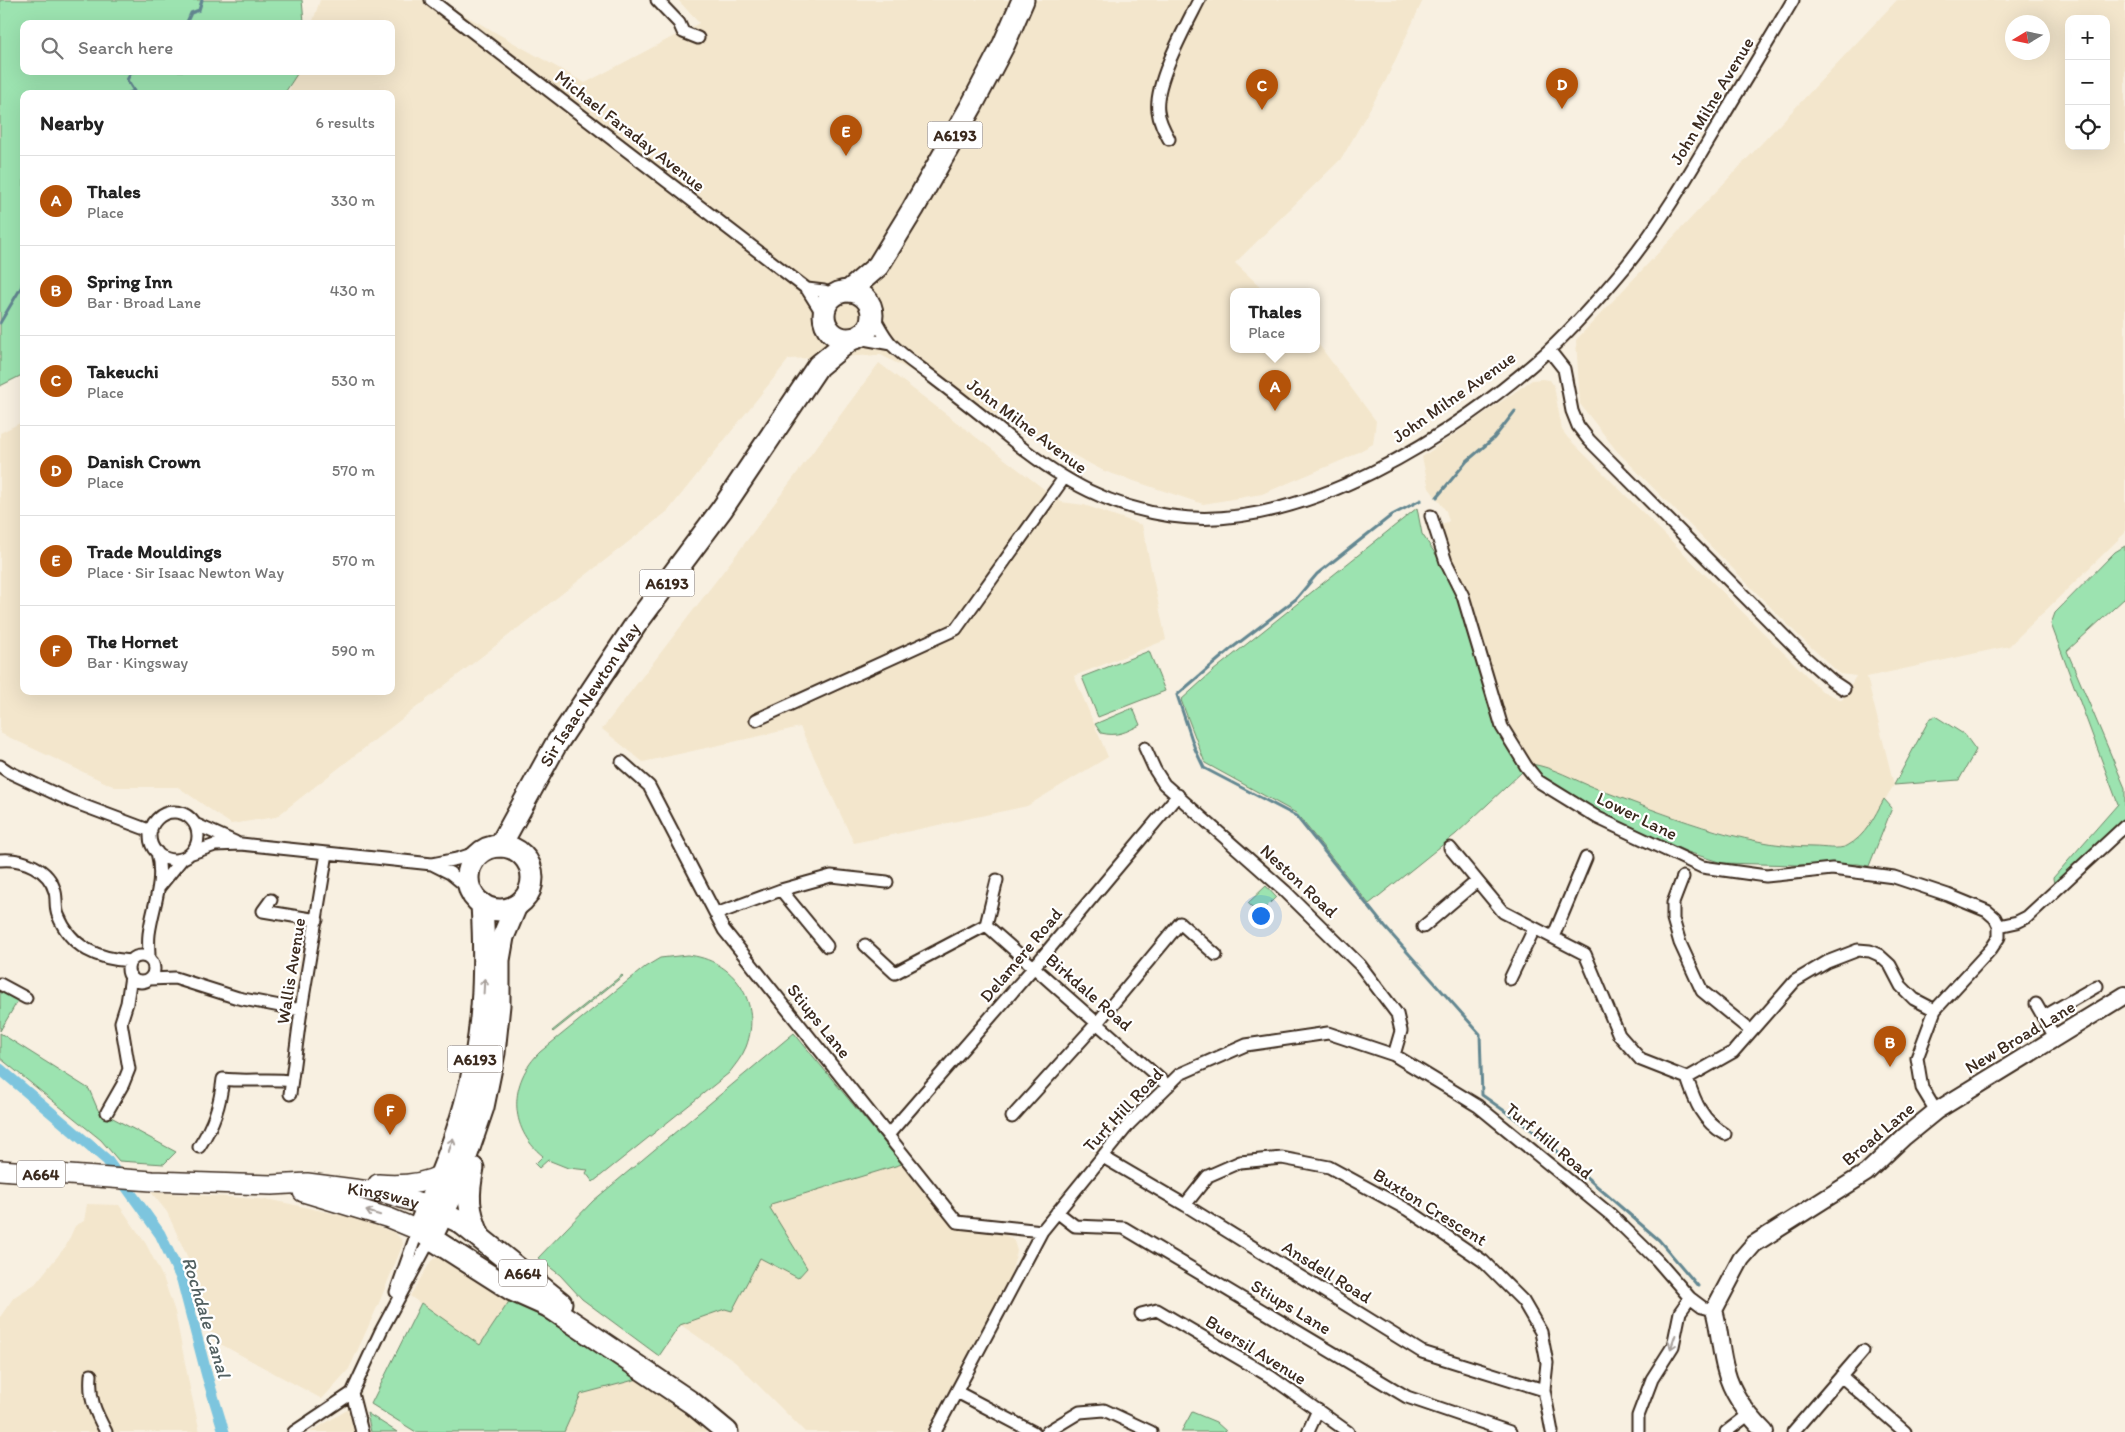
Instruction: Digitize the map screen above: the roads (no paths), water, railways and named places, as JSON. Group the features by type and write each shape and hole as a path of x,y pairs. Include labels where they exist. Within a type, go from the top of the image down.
{"highway":[{"name":"A6193","path":"878,266 972,106 1004,44 1023,0"},
{"path":"843,293 878,266"},
{"path":"871,309 878,266"},
{"name":"A6193","path":"826,321 827,304 843,293"},
{"path":"843,293 864,297 871,309"},
{"name":"A6193","path":"854,338 869,328 871,309"},
{"path":"826,321 837,336 854,338"},
{"name":"Sir Isaac Newton Way","path":"818,366 826,321"},
{"name":"Sir Isaac Newton Way","path":"501,849 522,805 577,722 636,624 722,509 818,366 854,338"},
{"name":"A6193","path":"430,1223 441,1175 465,1106 473,1072 483,1007 485,962 477,898 469,873 472,864 501,849 526,859 531,869 532,879 527,894 516,906 503,937 499,960 499,1005 494,1052 469,1190 470,1208 479,1236"},
{"path":"477,898 499,910 516,906"},
{"name":"A6193","path":"430,1223 455,1189 483,1106"},
{"name":"Kingsway","path":"430,1223 460,1222 560,1302 596,1339"},
{"name":"Kingsway","path":"430,1223 512,1290 548,1306 692,1403 727,1432"}],"main road":[{"name":"New Broad Lane","path":"1936,1111 2125,996"},
{"name":"Broad Lane","path":"1714,1310 1741,1259 1754,1244 1866,1173 1904,1137 1936,1111"},
{"name":"Kingsway","path":"0,1170 152,1181 307,1183 369,1191 393,1199 430,1223"},
{"name":"A664","path":"307,1183 345,1181 382,1185 411,1185 427,1182 441,1175"},
{"name":"Kingsway","path":"272,1184 390,1218 430,1223"},
{"path":"1714,1310 1720,1329 1726,1371 1748,1415 1765,1432"}],"street":[{"name":"Michael Faraday Avenue","path":"431,0 807,289"},
{"path":"658,0 679,23 683,32 698,38"},
{"path":"1168,139 1160,120 1158,94 1164,74 1199,0"},
{"name":"John Milne Avenue","path":"871,309 890,344 1038,460 1088,492 1125,506 1169,516 1222,518 1275,510 1348,482 1414,448 1476,408 1549,350 1626,266 1657,225 1793,0"},
{"path":"807,289 843,293"},
{"path":"807,289 826,321"},
{"name":"John Milne Avenue","path":"854,338 890,344"},
{"path":"1549,350 1564,369 1572,411 1578,426 1589,440 1808,660 1832,682 1844,689"},
{"path":"756,720 956,628 1064,478"},
{"name":"Lower Lane","path":"1436,519 1446,562 1463,596 1502,727 1526,766 1538,781 1598,818 1702,867 1766,876 1832,869 1894,877 1988,911 1995,918 1999,926"},
{"name":"Neston Road","path":"1145,748 1164,784 1285,891 1360,964 1397,1014 1401,1031 1394,1055"},
{"name":"Stiups Lane","path":"622,762 649,786 724,930 958,1222 1042,1231"},
{"path":"0,766 71,801 151,830"},
{"name":"Delamere Road","path":"888,1135 1034,967 1178,795"},
{"path":"107,1112 129,1069 121,1022 127,1003 132,966 149,935 160,886 160,863 157,852 151,842 151,830 157,819 172,812 186,815 195,824 241,844"},
{"path":"192,852 198,837 195,824"},
{"path":"1999,926 2017,922 2027,916 2125,826"},
{"path":"160,886 182,859 192,852 214,845 241,844 432,864 501,849"},
{"path":"1450,848 1504,912 1585,954 1619,1035 1641,1060 1687,1078"},
{"path":"157,852 167,859 182,859"},
{"name":"Wallis Avenue","path":"290,1094 301,1010 327,853"},
{"path":"1553,938 1586,858"},
{"path":"0,860 26,862 45,873 55,891 58,914 70,935 85,950 132,966"},
{"path":"432,864 450,873 477,898"},
{"path":"716,914 781,890 831,876 886,882"},
{"path":"1683,877 1673,902 1673,920 1680,943 1702,991 1751,1031"},
{"path":"865,945 895,973 986,925 997,880"},
{"path":"1423,927 1477,881"},
{"path":"781,890 827,946"},
{"path":"271,900 263,911 317,920"},
{"path":"1012,1117 1097,1023 1180,923 1216,956"},
{"name":"Birkdale Road","path":"986,925 1168,1086"},
{"name":"Broad Lane","path":"1936,1111 1922,1088 1917,1058 1935,1010 1996,942 2000,931 1999,926"},
{"path":"1510,979 1534,929"},
{"path":"127,1003 153,974 149,935"},
{"path":"1687,1078 1733,1052 1795,981 1827,962 1858,950 1879,954 1890,965 1901,986 1914,999 1935,1010"},
{"path":"132,966 142,956 174,978 238,998 301,1010"},
{"path":"132,966 136,980 174,978"},
{"path":"0,984 26,998"},
{"path":"2043,1017 2098,986"},
{"path":"2036,1004 2056,1039"},
{"name":"Turf Hill Road","path":"935,1432 1042,1231 1057,1212 1129,1124 1180,1074 1246,1045 1328,1033 1394,1055 1478,1106 1611,1215 1657,1260 1690,1298 1702,1307 1714,1310"},
{"path":"199,1147 209,1132 220,1103 223,1078 241,1082 275,1079 291,1081"},
{"path":"1687,1078 1696,1106 1716,1129 1725,1134"},
{"name":"Ansdell Road","path":"1103,1157 1185,1205 1422,1352 1544,1390"},
{"name":"Buxton Crescent","path":"1185,1205 1208,1176 1240,1162 1282,1158 1329,1167 1408,1210 1483,1261 1523,1301 1542,1332 1547,1363 1544,1390 1552,1432"},
{"name":"Stiups Lane","path":"1057,1212 1075,1226 1124,1228 1407,1397 1510,1432"},
{"path":"294,1432 308,1428 352,1393 430,1223"},
{"path":"1638,1432 1638,1416 1652,1379 1673,1346 1680,1312 1690,1298"},
{"name":"Buersil Avenue","path":"1141,1314 1157,1310 1271,1377 1348,1432"},
{"path":"1793,1432 1863,1351"},
{"path":"91,1376 90,1392 93,1406 106,1432"},
{"path":"1841,1376 1905,1432"},
{"path":"957,1392 1033,1432"},
{"path":"352,1393 362,1432"},
{"path":"1047,1432 1080,1412 1104,1410 1136,1429 1151,1432"},
{"path":"1308,1432 1318,1410"},
{"path":"1726,1432 1748,1415"}],"waterway":[{"path":"188,20 191,13 199,10 202,0"},
{"path":"130,75 127,80 133,90"},
{"path":"0,323 20,289"},
{"path":"1437,497 1467,461 1494,438 1515,411"},
{"path":"1421,500 1392,515 1317,574 1296,599 1232,648 1177,695 1195,749 1204,768 1296,816 1385,927 1480,1034 1482,1095 1533,1131 1659,1240 1698,1286"},
{"name":"Rochdale Canal","path":"0,1069 107,1160 160,1234 182,1280 224,1432"}],"place":[{"name":"Danish Crown","path":"1562,109"},
{"name":"Takeuchi","path":"1262,110"},
{"name":"Trade Mouldings","path":"846,156"},
{"name":"Thales","path":"1275,411"},
{"name":"Spring Inn","path":"1890,1067"},
{"name":"The Hornet","path":"390,1135"}]}
